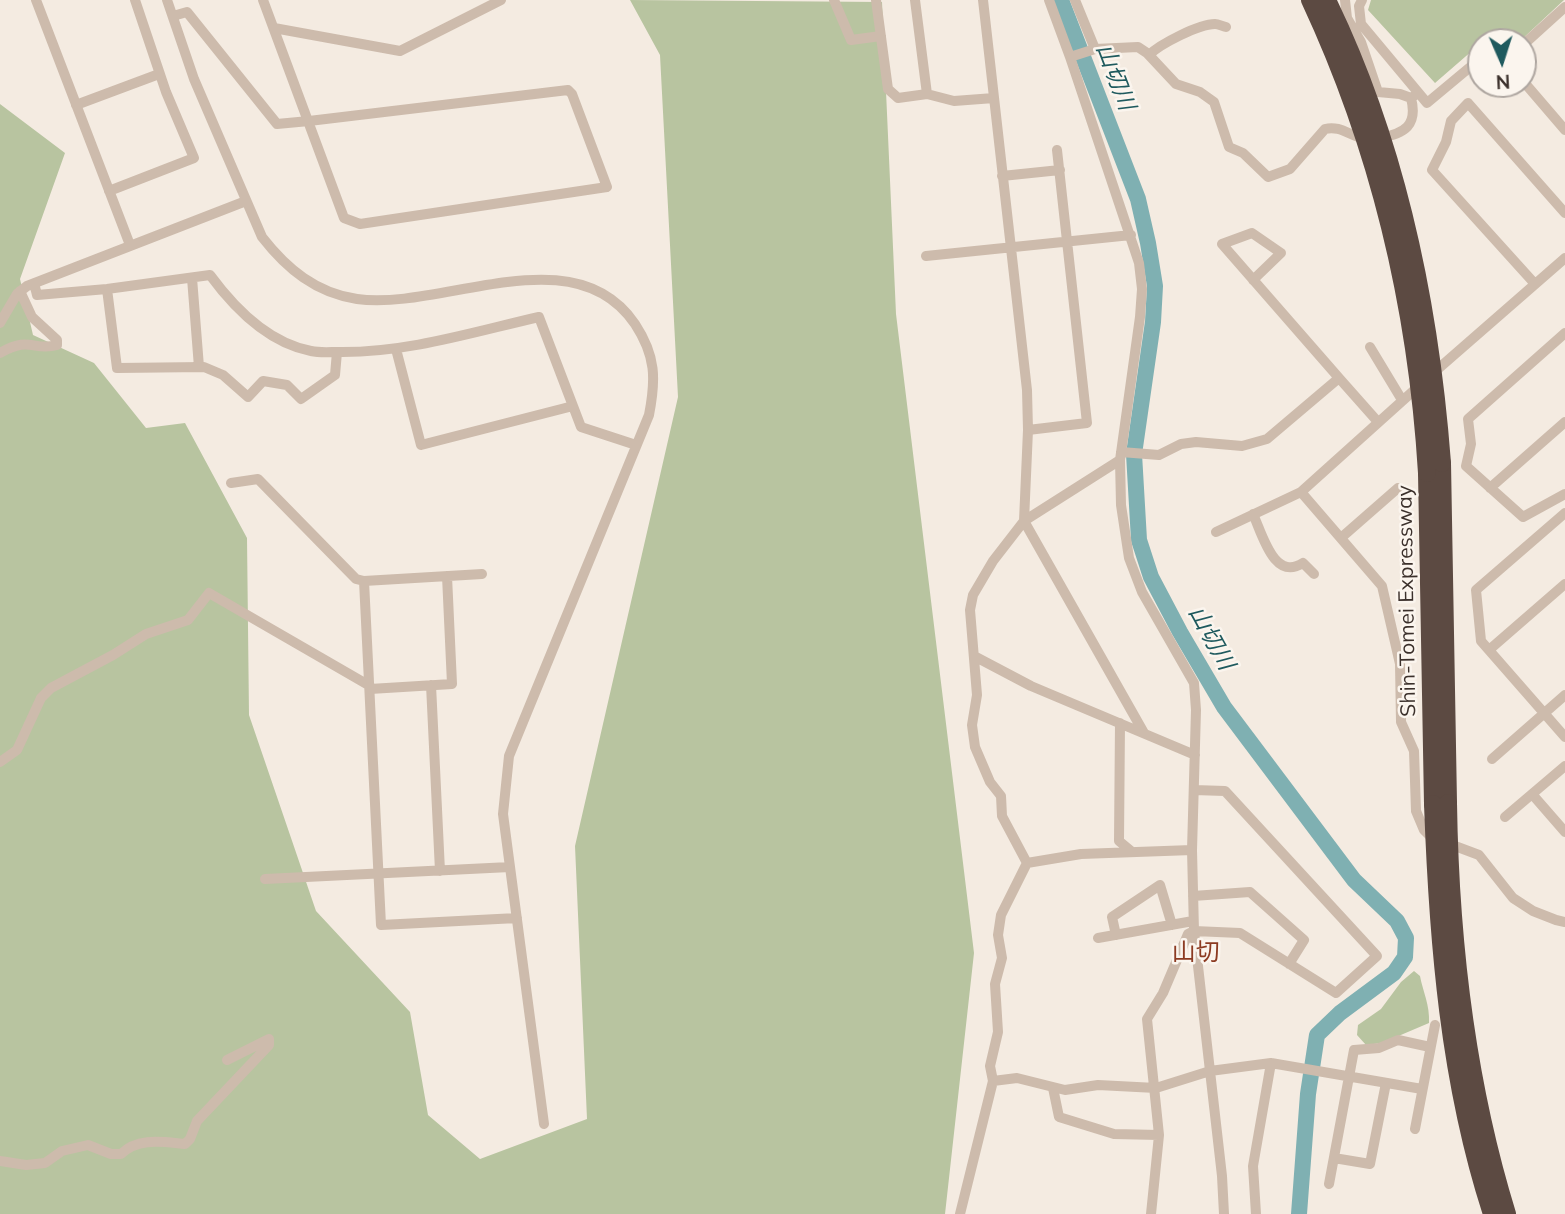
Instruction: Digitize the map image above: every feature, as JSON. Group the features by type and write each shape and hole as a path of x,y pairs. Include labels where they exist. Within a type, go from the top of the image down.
{"highway":[{"name":"Shin-Tomei Expressway","path":"1310,0 1343,75 1370,150 1390,222 1412,327 1425,430 1435,468"},
{"name":"Shin-Tomei Expressway","path":"1327,0 1357,70 1383,145 1404,218 1428,337 1435,468 1441,803 1437,895 1450,1022 1467,1119 1492,1214"},
{"name":"Shin-Tomei Expressway","path":"1441,803 1451,882 1458,977 1479,1105 1507,1214"}],"street":[{"path":"36,0 130,245"},
{"path":"109,191 194,158 159,74 135,0"},
{"path":"167,0 194,79 262,237 305,281 337,295 373,300 535,279 575,283 598,291 615,302 643,337 652,360 655,384 649,415 509,756 503,814 544,1124"},
{"path":"173,16 187,12 277,124 309,121 568,90 572,94 607,187 360,224 344,218 309,121 263,0"},
{"path":"274,29 400,51 501,0"},
{"path":"834,0 851,40 881,36"},
{"path":"876,0 888,89 898,98 927,94 954,101 994,98"},
{"path":"915,0 927,94"},
{"path":"983,0 1027,390 1024,521 1144,733"},
{"path":"1049,0 1073,56 1099,146 1139,264 1142,289 1123,455 1121,505 1129,558 1142,592 1194,683 1194,926 1224,1214"},
{"path":"1075,0 1094,50"},
{"path":"1345,0 1348,18 1360,42 1378,92 1415,95"},
{"path":"1362,0 1359,6 1361,24 1415,95 1427,103 1467,70"},
{"path":"1537,33 1565,8"},
{"path":"1149,55 1160,44 1202,27 1214,24 1226,27"},
{"path":"1073,56 1094,50 1138,47 1149,55 1176,85 1200,92 1214,102 1229,146 1243,153 1268,177 1290,169 1325,129 1339,128 1354,136 1370,139 1393,136 1404,130 1415,113 1415,95"},
{"path":"76,105 159,74"},
{"path":"1537,97 1565,130"},
{"path":"1535,284 1432,170 1446,142 1451,121 1468,103 1565,213"},
{"path":"1028,430 1087,423 1057,150"},
{"path":"1002,176 1060,170"},
{"path":"0,323 20,291 34,283 246,201"},
{"path":"1253,279 1280,253 1252,233 1222,244 1378,422"},
{"path":"926,256 1131,235"},
{"path":"1216,532 1301,492 1565,258"},
{"path":"34,283 37,295 210,275 242,313 262,329 286,342 312,351 396,349 539,317 581,427 636,445"},
{"path":"192,278 199,367"},
{"path":"107,289 117,368 199,367 223,375 248,397 263,381 287,385 301,399 335,375 337,352"},
{"path":"0,353 26,342 52,347 57,345 57,340 32,317 20,291"},
{"path":"1565,333 1468,419 1471,444 1466,466 1523,517 1565,494"},
{"path":"1370,347 1402,400"},
{"path":"396,349 421,445 573,406"},
{"path":"1027,863 1002,816 1001,796 990,782 975,747 972,725 976,695 970,610 973,595 993,561 1024,521 1123,455 1159,455 1181,444 1196,442 1242,446 1267,439 1339,379"},
{"path":"1490,488 1565,422"},
{"path":"231,483 258,479 356,579 364,581 482,574"},
{"path":"1342,537 1398,488"},
{"path":"1301,492 1382,586 1400,664 1401,722 1414,751 1416,811 1424,830 1431,838 1460,846 1479,855 1513,898 1533,911 1565,922"},
{"path":"1253,514 1276,561 1284,568 1294,569 1303,564 1314,574"},
{"path":"1564,517 1476,590 1481,641 1565,737"},
{"path":"0,762 17,750 41,698 51,688 146,634 188,620 209,593 370,687 452,684 447,576"},
{"path":"364,581 381,925 517,918"},
{"path":"1489,650 1565,584"},
{"path":"974,656 1031,685 1195,755"},
{"path":"431,685 440,871"},
{"path":"1492,759 1565,695"},
{"path":"1120,723 1119,841 1131,851"},
{"path":"1505,817 1565,766"},
{"path":"1098,938 1172,925 1240,933 1336,993 1377,956 1225,791 1194,790"},
{"path":"1532,794 1565,832"},
{"path":"1556,822 1565,815"},
{"path":"1027,863 1081,854 1192,850"},
{"path":"960,1214 993,1081 990,1066 998,1032 995,984 1002,958 999,935 1001,915 1027,863"},
{"path":"265,879 510,867"},
{"path":"1116,935 1112,917 1160,885 1172,925"},
{"path":"1193,895 1250,892 1304,940 1289,964"},
{"path":"1151,1214 1159,1135 1147,1019 1163,993 1194,926"},
{"path":"1415,1129 1435,1025"},
{"path":"0,1161 45,1163 62,1151 88,1145 111,1154 121,1154 128,1146 144,1142 186,1144 197,1121 269,1045 269,1039 228,1059"},
{"path":"1329,1184 1354,1050 1379,1048 1398,1040 1430,1047"},
{"path":"993,1081 1017,1078 1065,1090 1098,1085 1156,1088 1210,1071 1271,1063 1422,1089"},
{"path":"1256,1214 1253,1166 1271,1063"},
{"path":"1334,1158 1370,1164 1386,1083"},
{"path":"1053,1088 1059,1117 1114,1134 1159,1135"}],"green space":[{"path":"630,0 882,2 896,314 974,953 945,1214 0,1214 0,104 65,153 20,279 33,335 94,363 146,428 185,423 247,538 249,715 316,911 410,1012 428,1115 480,1159 587,1119 575,846 678,397 660,55"},
{"path":"1371,0 1564,0 1534,28 1467,28 1467,55 1435,83 1368,10"},
{"path":"1414,971 1420,976 1429,1023 1382,1043 1366,1045 1357,1035 1358,1025 1381,1009 1401,982"}],"waterway":[{"name":"山切川","path":"1061,0 1138,199 1155,286 1153,322 1134,454 1139,540 1151,577 1224,707 1354,880 1397,921 1406,938 1405,957 1394,973 1340,1013 1317,1035 1308,1094 1299,1214"}],"district":[{"name":"山切","path":"1196,953"}]}
